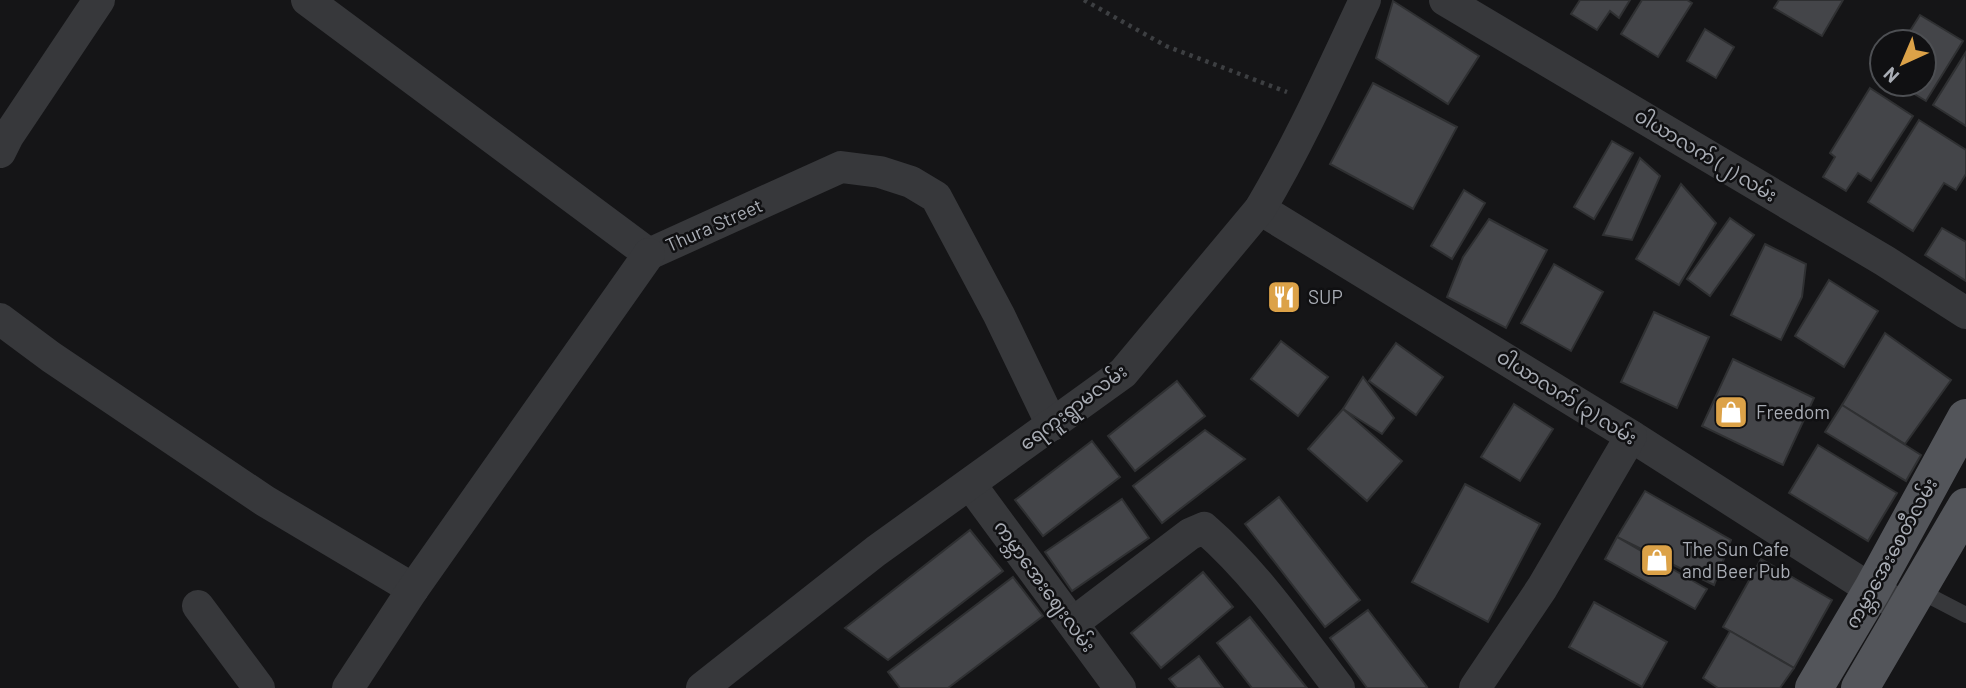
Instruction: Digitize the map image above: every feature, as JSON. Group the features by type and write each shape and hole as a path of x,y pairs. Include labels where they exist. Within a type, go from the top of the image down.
{"main road":[{"name":"ကမ္ဘာအေးစေတီလမ်း","path":"1814,688 1965,423"},
{"name":"ကမ္ဘာအေးစေတီလမ်း","path":"1860,688 1966,507"}],"street":[{"path":"0,152 99,0"},
{"name":"Thura Street","path":"307,0 649,254 841,167 880,172 911,182 936,197 999,315 1052,425"},
{"name":"ရေကူးရွာမလမ်း","path":"702,688 876,551 1123,373 1260,208 1278,179 1317,102 1365,0"},
{"name":"ဝါယာလက် (၂) လမ်း","path":"1445,0 1885,261 1966,313"},
{"name":"ဝါယာလက် (၃) လမ်း","path":"1260,208 1631,436 1871,590 1912,599"},
{"path":"348,688 413,589 649,254"},
{"path":"0,319 51,357 265,501 413,589"},
{"path":"1475,688 1542,588 1631,436"},
{"name":"ကမ္ဘာအေးဈေးလမ်း","path":"970,484 1120,688"},
{"path":"1073,623 1189,534 1204,528 1274,603 1339,688"},
{"path":"198,606 259,688"}],"lane":[{"path":"1912,599 1966,615"}],"path":[{"path":"1084,0 1166,46 1317,102"}],"building":[{"path":"1580,0 1630,0 1619,18 1610,11 1597,30 1571,14"},
{"path":"1642,0 1687,0 1692,3 1658,57 1621,34"},
{"path":"1779,0 1843,0 1822,36 1774,8"},
{"path":"1393,1 1479,56 1448,104 1376,58"},
{"path":"1920,15 1963,41 1938,82 1938,28 1912,28"},
{"path":"1705,29 1734,47 1716,78 1687,61"},
{"path":"1966,52 1966,126 1933,105"},
{"path":"1373,83 1457,127 1413,209 1330,164"},
{"path":"1868,91 1868,98 1885,98 1913,116 1871,181 1858,173 1846,191 1823,177 1835,157 1830,153"},
{"path":"1919,120 1966,150 1966,174 1956,190 1944,183 1913,231 1868,202"},
{"path":"1612,141 1633,153 1594,219 1574,207"},
{"path":"1640,158 1660,176 1632,240 1603,235"},
{"path":"1681,184 1716,223 1679,285 1636,259"},
{"path":"1464,190 1485,203 1452,259 1431,246"},
{"path":"1730,218 1754,235 1710,296 1687,279"},
{"path":"1489,219 1547,250 1506,328 1447,297 1463,257"},
{"path":"1942,228 1966,242 1966,281 1925,255"},
{"path":"1765,244 1806,264 1802,297 1781,340 1731,315"},
{"path":"1554,264 1603,292 1571,351 1521,323"},
{"path":"1829,280 1878,311 1844,367 1795,336"},
{"path":"1654,312 1709,337 1677,408 1621,382"},
{"path":"1885,333 1951,380 1905,444 1842,405"},
{"path":"1281,341 1328,377 1298,416 1251,379"},
{"path":"1396,343 1443,377 1416,415 1369,381"},
{"path":"1733,359 1814,398 1783,465 1702,426"},
{"path":"1363,377 1394,418 1382,434 1343,409"},
{"path":"1177,381 1205,416 1135,471 1108,436"},
{"path":"1514,404 1553,429 1520,481 1481,457"},
{"path":"1842,405 1921,455 1906,481 1825,432"},
{"path":"1343,409 1402,461 1367,501 1308,449"},
{"path":"1205,430 1245,459 1162,523 1133,486"},
{"path":"1092,441 1120,477 1043,536 1015,500"},
{"path":"1818,445 1897,493 1868,541 1789,493"},
{"path":"1465,484 1540,524 1488,622 1412,582"},
{"path":"1645,491 1731,540 1714,585 1617,537"},
{"path":"1279,497 1360,600 1325,627 1245,524"},
{"path":"1122,499 1149,538 1072,591 1045,552"},
{"path":"970,530 1003,571 888,660 845,628"},
{"path":"1617,537 1707,589 1695,609 1605,559"},
{"path":"1761,559 1832,600 1794,668 1723,627"},
{"path":"1203,572 1233,607 1161,668 1131,633"},
{"path":"1013,577 1043,616 948,688 900,688 888,672"},
{"path":"1594,602 1667,642 1642,687 1569,647"},
{"path":"1368,610 1427,687 1367,688 1330,638"},
{"path":"1250,617 1307,688 1252,688 1217,643"},
{"path":"1730,631 1794,668 1780,688 1718,688 1703,678"},
{"path":"1199,656 1223,688 1177,688 1169,679"}],"place":[{"name":"SUP","path":"1284,297"},
{"name":"Freedom","path":"1731,412"},
{"name":"The Sun Cafe and Beer Pub","path":"1657,560"}]}
